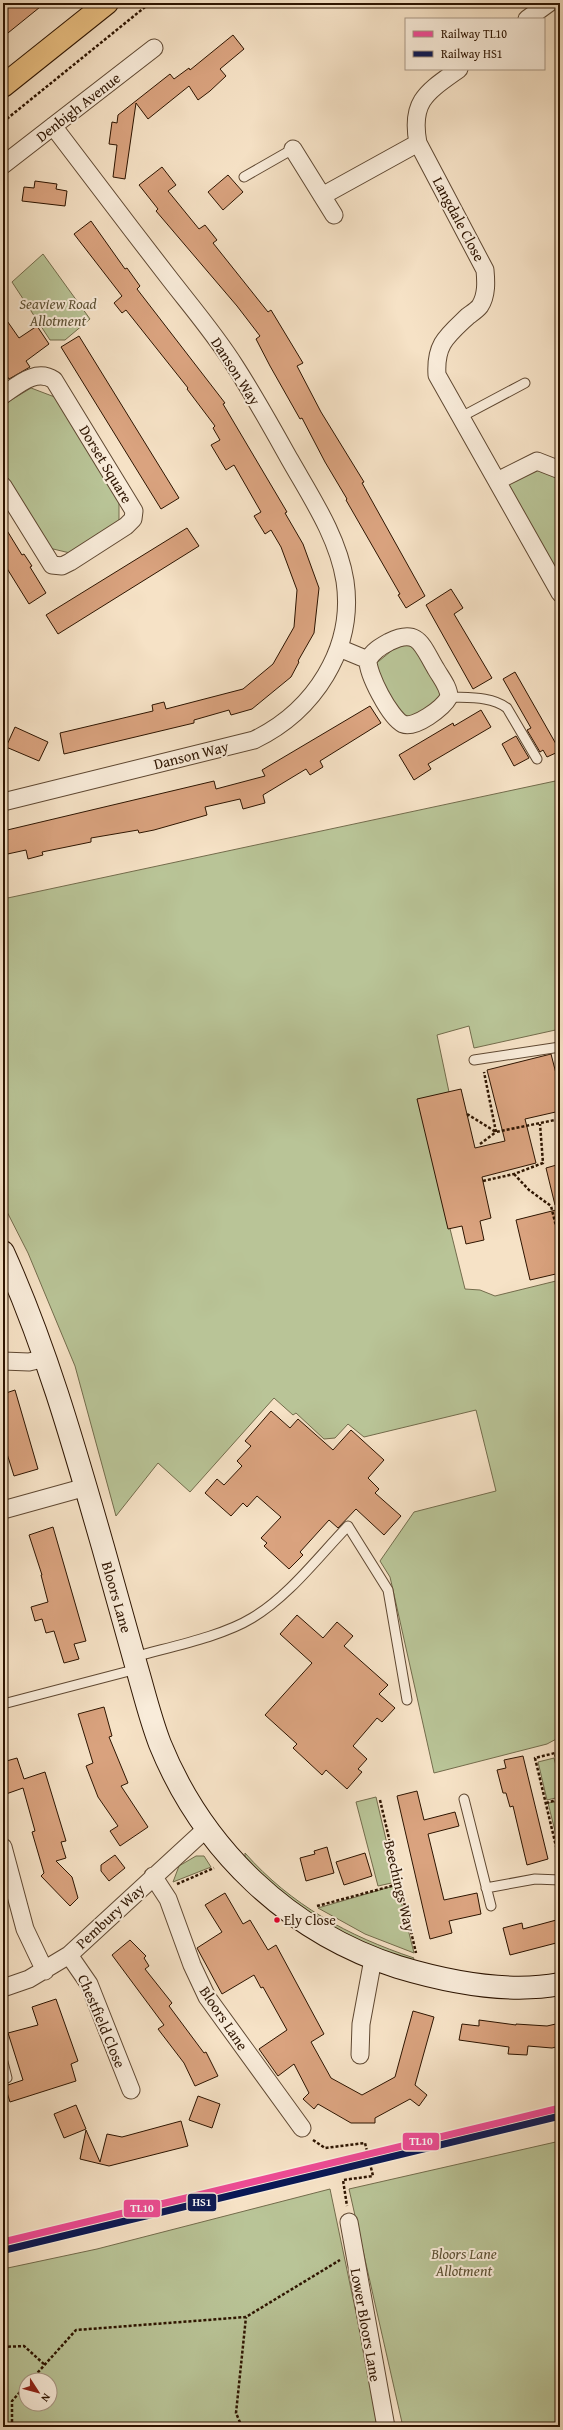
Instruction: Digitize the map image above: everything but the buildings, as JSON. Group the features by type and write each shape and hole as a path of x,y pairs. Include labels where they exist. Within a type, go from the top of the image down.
{"main road":[{"path":"3,86 107,3"}],"street":[{"path":"528,18 549,3"},
{"name":"Denbigh Avenue","path":"3,165 154,48"},
{"name":"Langdale Close","path":"458,70 430,90 417,110 415,128 418,143 485,270 486,286 480,306 448,335 440,346 436,360 437,375 497,481 555,573 560,592"},
{"name":"Danson Way","path":"3,802 261,736 287,721 306,703 320,686 339,648 345,624 347,600 341,561 334,542 296,471 235,366 53,126"},
{"path":"322,196 418,143"},
{"path":"293,149 334,215"},
{"name":"Dorset Square","path":"3,486 52,565 62,566 70,562 133,519 134,511 131,505 54,380 44,375 37,375 4,394"},
{"path":"497,481 537,461 560,470"},
{"path":"401,636 412,637 422,646 448,688 449,697 438,710 415,723 405,724 396,719 388,707 369,671 368,660 375,651 401,636"},
{"path":"339,648 368,660"},
{"name":"Bloors Lane","path":"3,1252 25,1301 46,1358 86,1487 149,1714 161,1747 183,1790 207,1828"},
{"path":"3,1361 29,1362 46,1358"},
{"path":"3,1510 86,1487"},
{"path":"207,1828 254,1884 285,1909 331,1940 373,1959 412,1971 478,1984 514,1987 560,1984"},
{"name":"Pembury Way","path":"3,1988 45,1971 69,1955 158,1883 207,1828"},
{"path":"3,1847 25,1929 45,1971"},
{"name":"Bloors Lane","path":"158,1883 196,1973 208,1997 302,2128"},
{"name":"Chestfield Close","path":"69,1955 89,1984 131,2090"},
{"path":"360,2055 361,2024 373,1959"},
{"name":"Lower Bloors Lane","path":"349,2222 353,2252 386,2427"}],"lane":[{"path":"244,177 293,149"},
{"path":"461,417 525,383"},
{"path":"449,697 492,700 500,702 507,708 537,759"},
{"path":"478,1060 560,1046"},
{"path":"3,1704 135,1663 227,1629 252,1618 284,1592 348,1526 388,1590 407,1700"},
{"path":"464,1799 491,1906"},
{"path":"486,1888 535,1879 560,1880"},
{"path":"3,2062 7,2078"}],"path":[{"path":"3,122 150,3"},
{"path":"478,1060 496,1132"},
{"path":"467,1114 496,1132"},
{"path":"480,1144 496,1132 560,1119"},
{"path":"483,1181 514,1174 543,1163 540,1124"},
{"path":"514,1174 529,1190 551,1206 556,1226 560,1225"},
{"path":"560,1775 555,1753 535,1758 560,1862 560,1868"},
{"path":"546,1802 560,1799"},
{"name":"Beechings Way","path":"380,1800 417,1956 412,1971"},
{"path":"158,1883 215,1867 225,1851"},
{"path":"312,1908 399,1884"},
{"path":"325,2148 365,2143 373,2176 343,2180 349,2222"},
{"path":"38,2372 76,2330 246,2317 353,2252"},
{"path":"242,2427 236,2413 246,2317"},
{"path":"3,2347 24,2346 45,2365"},
{"path":"12,2427 12,2401 18,2395"}],"green space":[{"name":"Seaview Road Allotment","path":"43,254 90,319 65,340 50,340 12,282"},
{"path":"31,388 60,399 119,499 119,522 70,553 49,548 3,473 3,405"},
{"path":"537,461 560,470 560,570 550,576 497,481"},
{"path":"411,643 444,694 440,703 404,719 373,666 396,647"},
{"path":"560,780 560,1029 474,1048 469,1026 437,1035 449,1092 418,1100 465,1289 480,1290 495,1296 560,1280 560,1737 547,1744 434,1773 390,1577 380,1561 414,1512 496,1491 476,1410 364,1437 348,1424 335,1438 324,1439 296,1413 293,1415 274,1398 190,1492 158,1463 116,1516 75,1366 28,1253 3,1204 3,899"},
{"path":"554,1758 560,1781 560,1797 547,1800 538,1762"},
{"path":"376,1797 396,1882 378,1886 356,1802"},
{"path":"560,1801 560,1851 548,1803"},
{"path":"245,1853 263,1872 282,1888 322,1917 366,1940 414,1958 412,1962 348,1938 275,1889 245,1858"},
{"path":"196,1856 204,1856 211,1867 173,1882 179,1866"},
{"path":"397,1885 414,1953 365,1934 318,1908"},
{"name":"Bloors Lane Allotment","path":"560,2141 560,2427 403,2427 349,2189"},
{"path":"330,2189 380,2427 3,2427 3,2269 97,2249"}],"rail line":[{"name":"TL10","path":"3,2242 560,2108"},
{"name":"HS1","path":"5,2250 560,2116"}],"place":[{"name":"Ely Close","path":"277,1920"}]}
